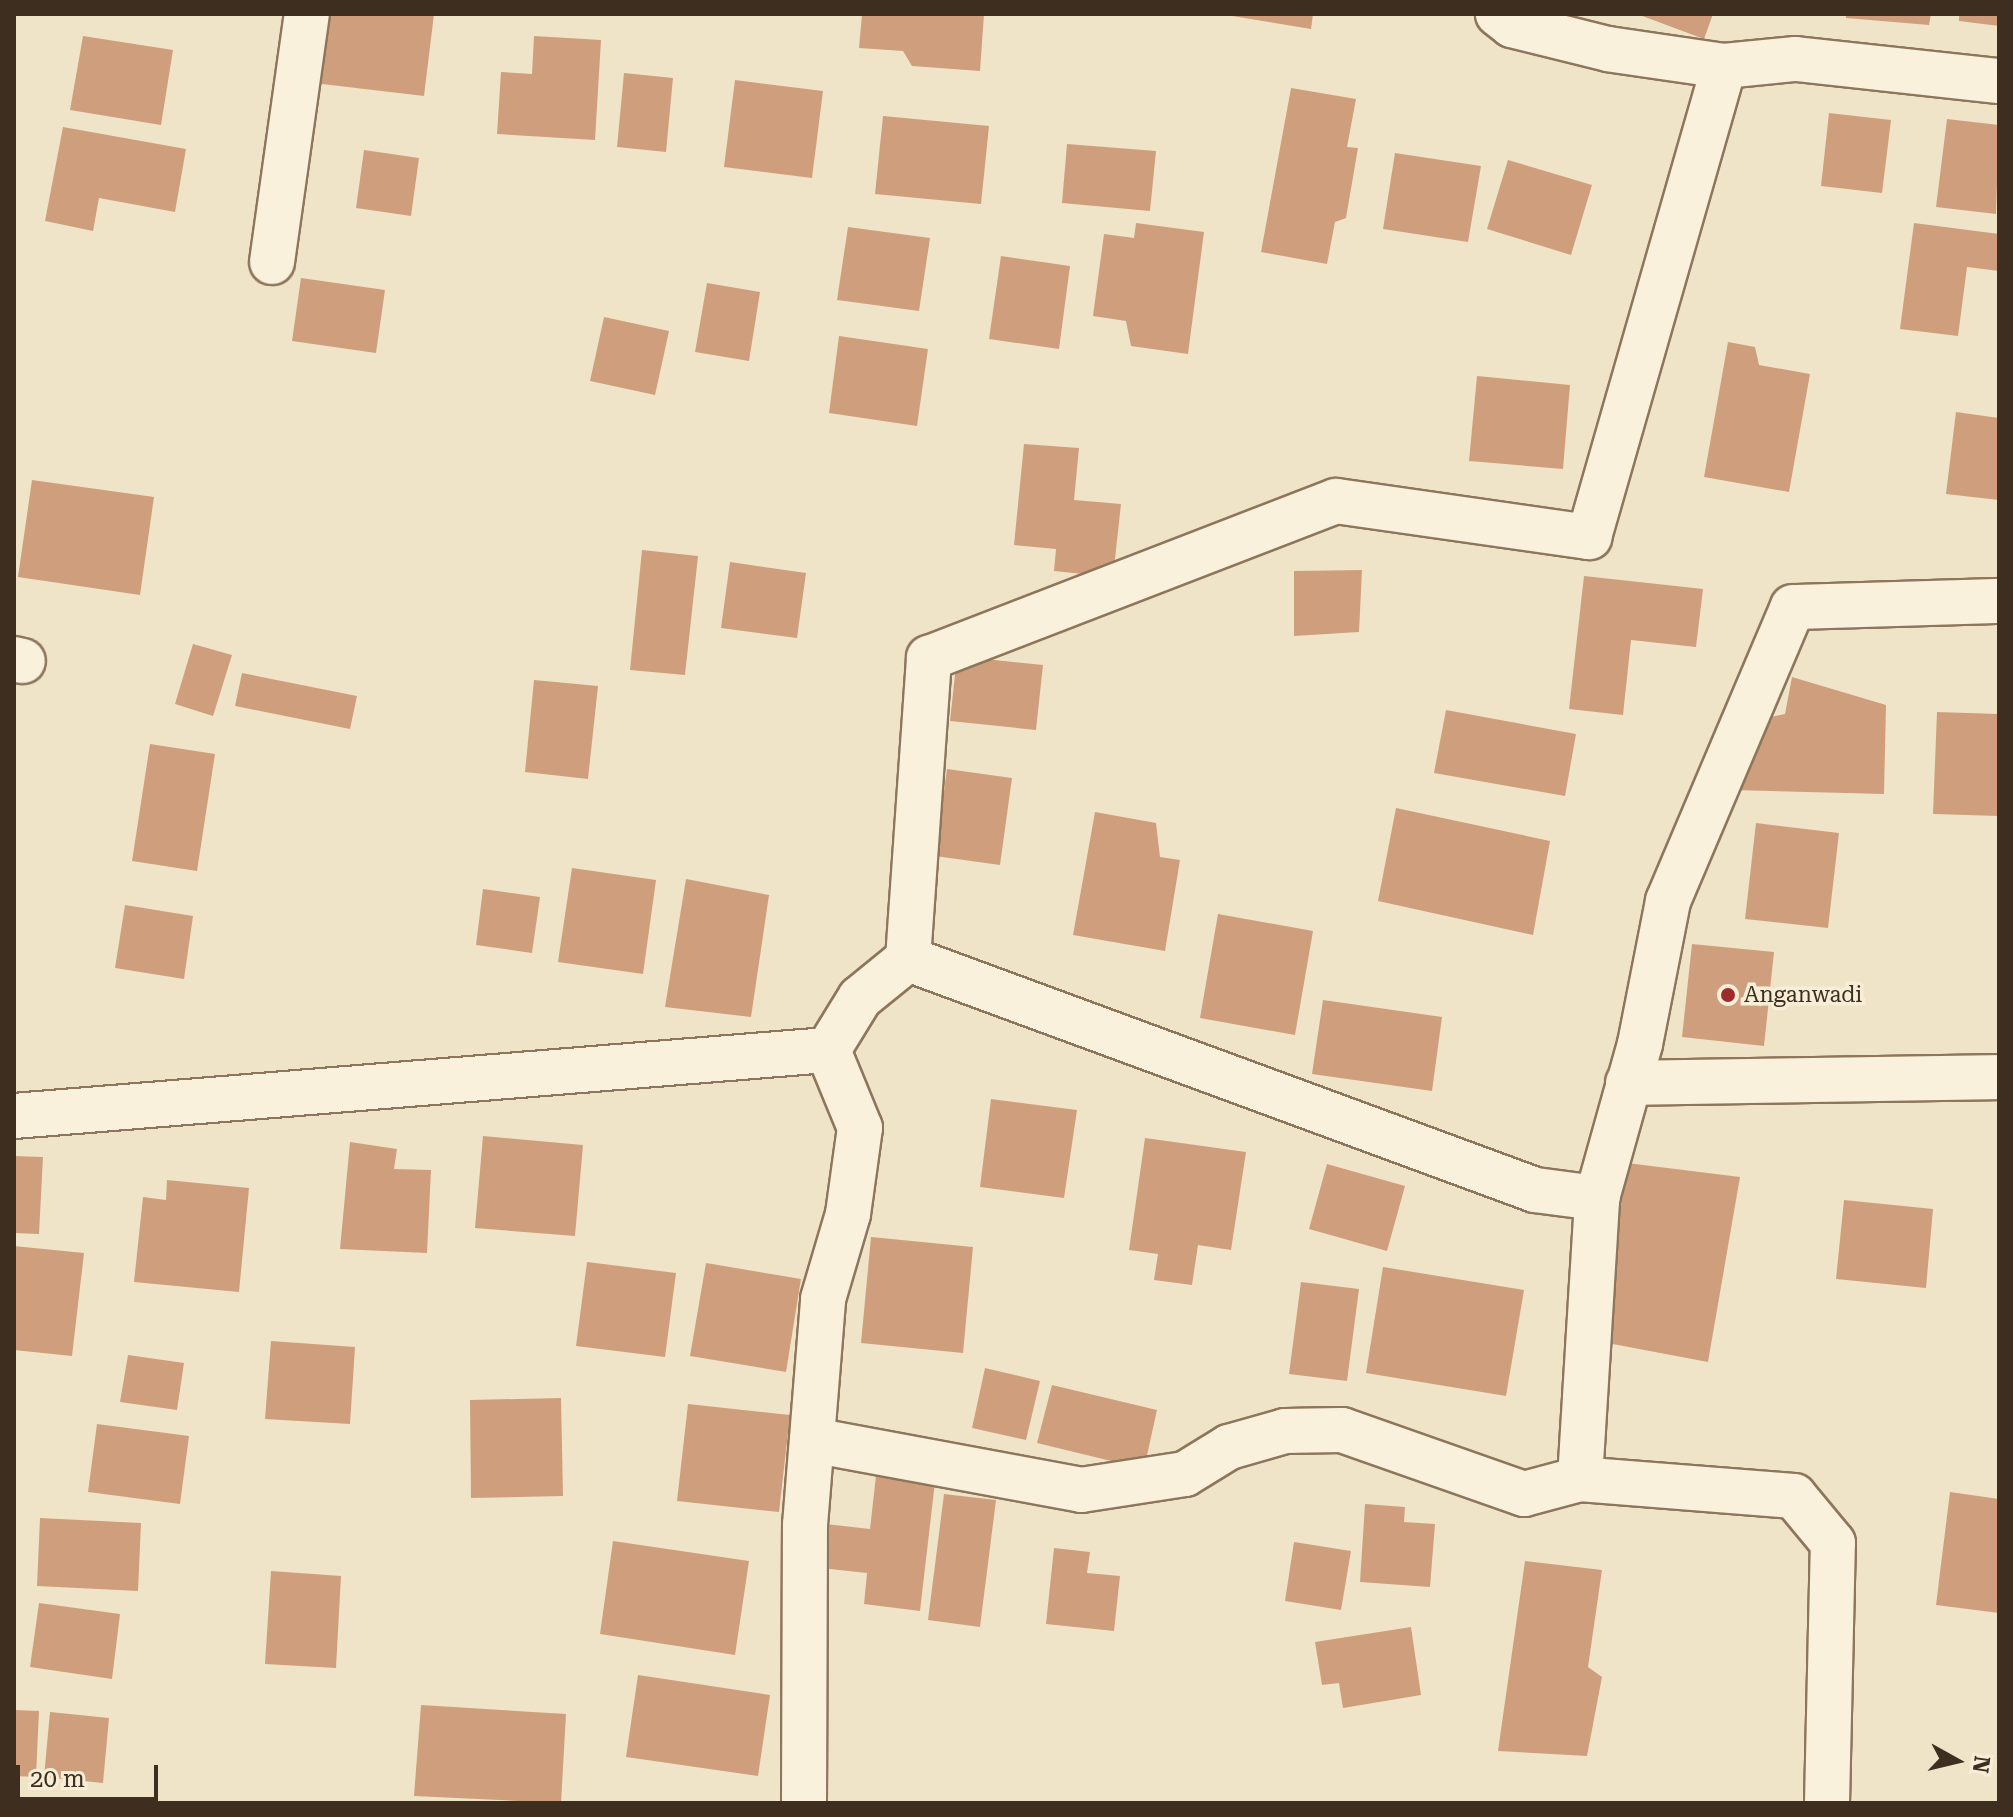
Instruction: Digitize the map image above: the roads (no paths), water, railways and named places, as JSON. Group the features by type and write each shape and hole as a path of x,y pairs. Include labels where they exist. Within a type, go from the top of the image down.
{"street":[{"path":"272,262 307,14"},
{"path":"1498,14 1512,25 1608,49 1724,66 1796,59 1999,81"},
{"path":"828,1050 860,998 908,959 929,658 1336,501 1589,537 1724,66"},
{"path":"1580,1479 1597,1198 1628,1083 1668,901 1793,607 1999,601"},
{"path":"908,959 1535,1190 1597,1198"},
{"path":"14,1116 828,1050"},
{"path":"804,1803 805,1525 823,1299 848,1214 860,1128 828,1050"},
{"path":"1628,1083 1999,1077"},
{"path":"812,1440 1081,1490 1185,1474 1229,1447 1285,1431 1342,1430 1524,1494 1580,1479 1794,1496 1833,1543 1827,1803"}],"place":[{"name":"Anganwadi","path":"1728,995"}]}
